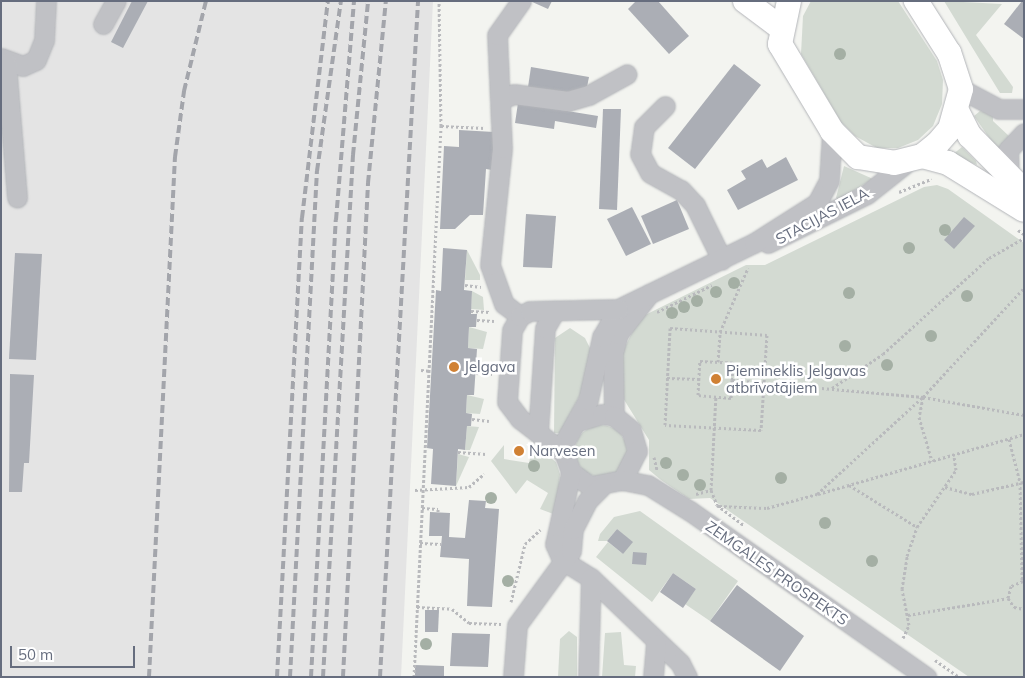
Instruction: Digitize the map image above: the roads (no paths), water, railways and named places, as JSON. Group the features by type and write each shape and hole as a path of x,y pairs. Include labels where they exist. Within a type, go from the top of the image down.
{"main road":[{"path":"746,1 781,28"},
{"path":"788,1 781,28 786,61 832,131 858,157 873,162 916,158 948,163 1020,219"},
{"path":"916,1 949,53 959,100 970,136 1016,183"},
{"path":"916,158 950,129 959,100"}],"street":[{"path":"17,198 4,60 23,66 36,60 44,40 46,1"},
{"path":"103,24 116,1"},
{"path":"520,316 504,304 490,265 502,129 502,99 496,35 521,1"},
{"path":"502,99 514,94 568,100 589,95 626,74"},
{"path":"959,100 999,110 1024,109"},
{"path":"665,106 644,127 640,154 650,173 682,190 695,205 722,260"},
{"path":"564,453 538,433 507,402 512,330 520,316 530,311 618,309 754,243 817,203 829,180 832,131"},
{"path":"1016,183 1008,150 1024,133"},
{"name":"STACIJAS IELA","path":"754,243 770,243 820,219 867,194 916,158"},
{"path":"513,677 517,625 570,551 572,529 587,501 601,487 622,480 635,462 636,440 614,416 613,353 618,334 652,291"},
{"path":"601,487 579,481 571,472 564,453 565,441 579,421 593,384 596,352 618,309"},
{"path":"538,433 546,328 555,310"},
{"path":"579,421 590,416 614,416"},
{"path":"571,472 555,544 562,560 591,578 656,644 680,663 687,677"},
{"name":"ZEMGALES PROSPEKTS","path":"622,480 648,485 690,511 926,677"},
{"path":"588,677 591,578"},
{"path":"653,677 656,644"}],"railway":[{"path":"149,677 175,157 184,91 206,1"},
{"path":"277,677 302,218 328,1"},
{"path":"290,677 317,171 341,1"},
{"path":"311,677 336,220 354,1"},
{"path":"323,677 353,155 368,1"},
{"path":"343,677 368,183 386,1"},
{"path":"380,677 418,1"}],"place":[{"name":"Jelgava","path":"454,367"},
{"name":"Piemineklis Jelgavas atbrīvotājiem","path":"716,379"},
{"name":"Narvesen","path":"519,451"}]}
